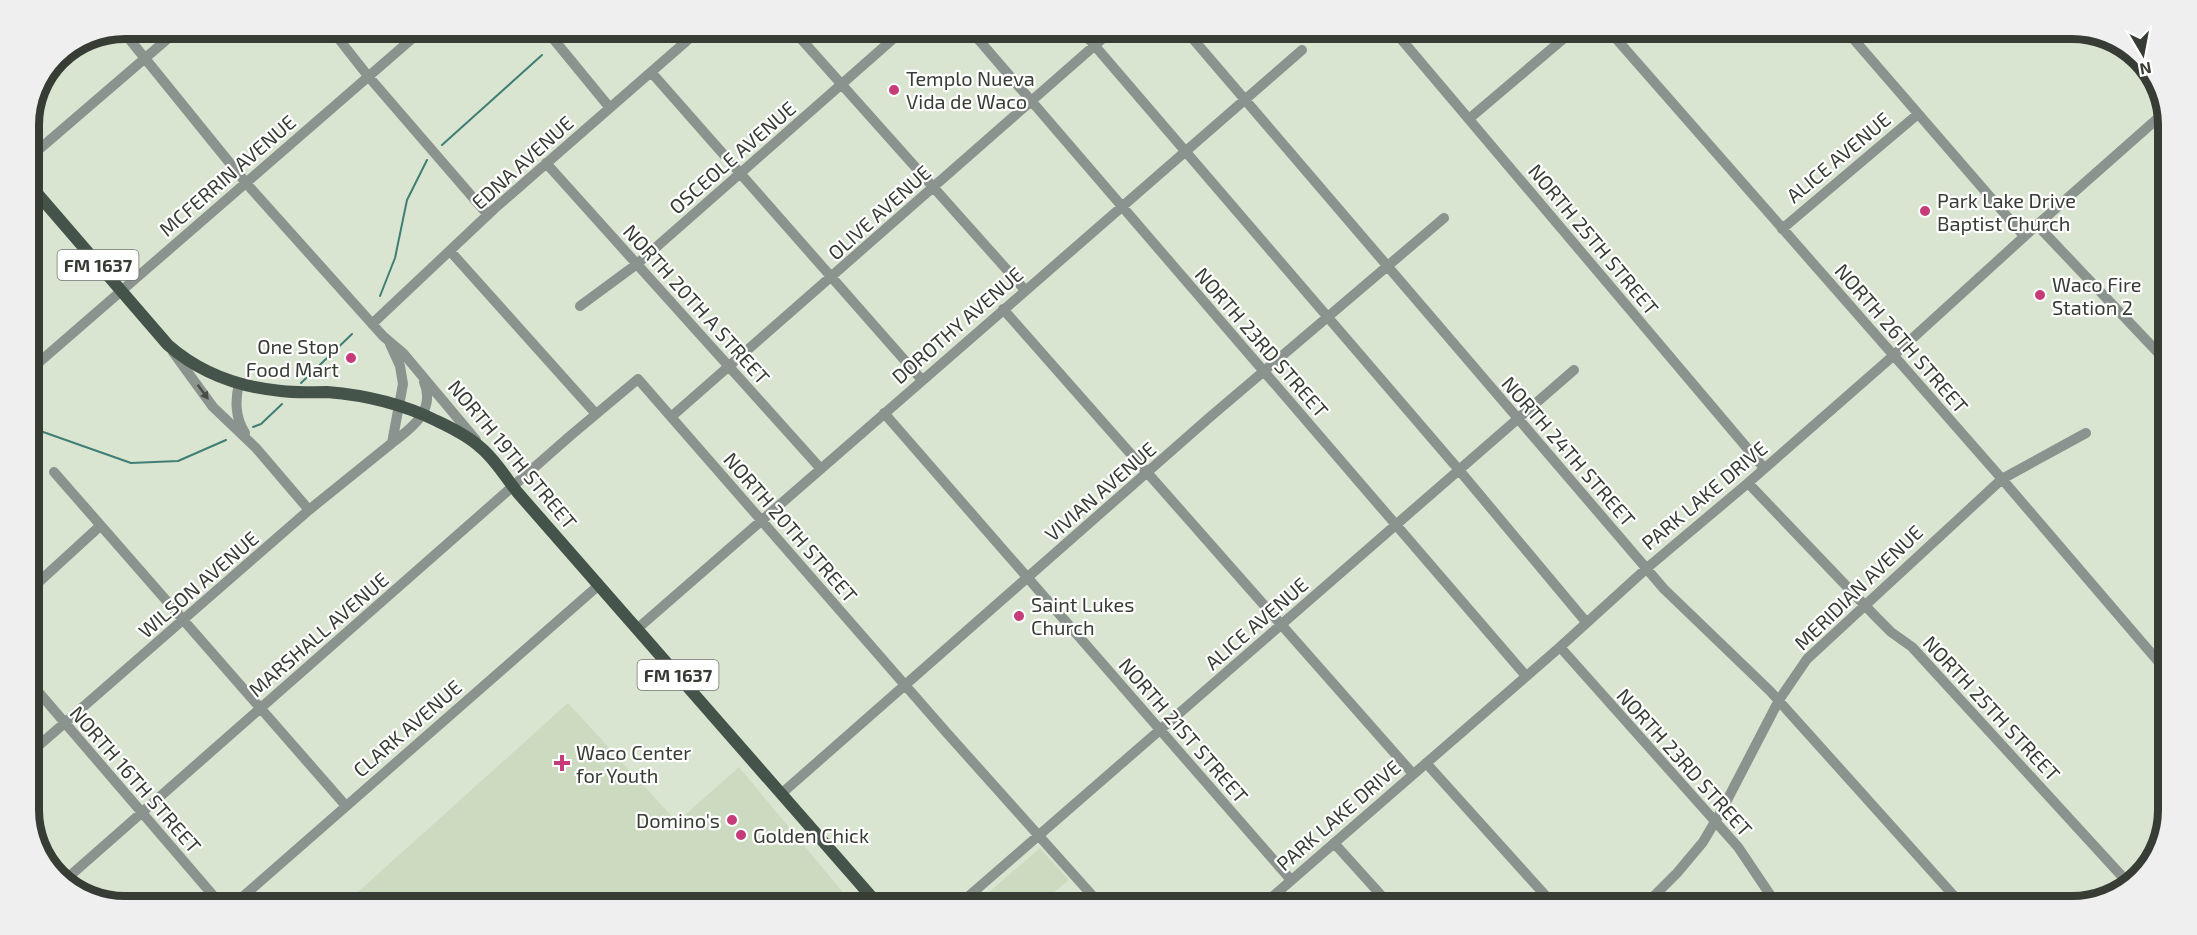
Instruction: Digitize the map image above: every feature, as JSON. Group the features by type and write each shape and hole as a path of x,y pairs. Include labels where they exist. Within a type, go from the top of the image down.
{"main road":[{"name":"FM 1637","path":"39,196 168,345 188,362 238,383 280,391 327,392 398,405 448,426 481,447"},
{"name":"NORTH 19TH STREET","path":"481,447 513,487 871,896"}],"street":[{"name":"NORTH 19TH STREET","path":"130,39 246,183 372,324 403,353 481,447"},
{"path":"39,149 168,39"},
{"path":"339,39 488,215"},
{"name":"MCFERRIN AVENUE","path":"39,362 411,39"},
{"path":"553,39 610,108"},
{"name":"EDNA AVENUE","path":"372,324 488,215 689,39"},
{"path":"803,39 1025,290"},
{"name":"OSCEOLE AVENUE","path":"580,306 637,264 894,39"},
{"name":"NORTH 23RD STREET","path":"978,39 1526,676"},
{"path":"1089,39 1459,470 1586,622"},
{"name":"OLIVE AVENUE","path":"671,417 1102,39"},
{"name":"NORTH 24TH STREET","path":"1192,39 1677,603 1779,700 1954,896"},
{"name":"NORTH 25TH STREET","path":"1401,39 1764,468"},
{"path":"1470,118 1563,39"},
{"name":"NORTH 26TH STREET","path":"1616,39 2002,479 2158,661"},
{"path":"1853,39 2025,236"},
{"name":"DOROTHY AVENUE","path":"637,629 1302,50"},
{"path":"651,72 922,380"},
{"name":"ALICE AVENUE","path":"1782,229 1918,114"},
{"name":"PARK LAKE DRIVE","path":"1273,896 1893,356 2158,118"},
{"name":"NORTH 20TH A STREET","path":"546,164 821,469"},
{"name":"VIVIAN AVENUE","path":"781,794 1148,472 1444,218"},
{"path":"2037,225 2158,353"},
{"path":"450,251 596,414"},
{"path":"1003,309 1413,774"},
{"path":"390,343 402,373 403,384 392,443"},
{"path":"168,345 213,407 256,448"},
{"name":"ALICE AVENUE","path":"969,896 1574,370"},
{"path":"422,376 428,394 423,414"},
{"name":"NORTH 20TH STREET","path":"596,414 638,379 1093,896"},
{"path":"238,383 236,406 239,424 256,448 309,510"},
{"name":"NORTH 21ST STREET","path":"884,413 1291,880"},
{"name":"WILSON AVENUE","path":"39,745 309,510 409,431 423,414"},
{"name":"MARSHALL AVENUE","path":"69,876 596,414"},
{"name":"MERIDIAN AVENUE","path":"1654,896 1703,842 1716,822 1779,700 1807,659 2002,479 2086,433"},
{"path":"54,472 346,806"},
{"name":"NORTH 25TH STREET","path":"1748,483 1891,632 1912,647 2124,879"},
{"path":"39,582 100,526"},
{"name":"CLARK AVENUE","path":"244,896 599,585"},
{"name":"NORTH 23RD STREET","path":"1560,647 1716,822 1751,865 1771,896"},
{"name":"NORTH 16TH STREET","path":"39,693 214,896"},
{"path":"1426,763 1546,896"},
{"path":"1334,843 1382,896"}],"shaded area":[{"name":"Waco Center for Youth","path":"568,703 677,822 739,767 846,896 353,896"},
{"path":"1040,848 1069,880 1050,896 984,896"}],"waterway":[{"path":"442,145 542,55"},
{"path":"380,296 395,258 407,200 427,160"},
{"path":"301,383 352,334"},
{"path":"253,427 261,424 282,404"},
{"path":"39,431 131,463 178,461 226,440"}],"place":[{"name":"Templo Nueva Vida de Waco","path":"894,90"},
{"name":"Park Lake Drive Baptist Church","path":"1925,211"},
{"name":"Waco Fire Station 2","path":"2040,295"},
{"name":"One Stop Food Mart","path":"351,358"},
{"name":"Saint Lukes Church","path":"1019,616"},
{"name":"Waco Center for Youth","path":"562,763"},
{"name":"Domino's","path":"732,820"},
{"name":"Golden Chick","path":"741,835"}]}
